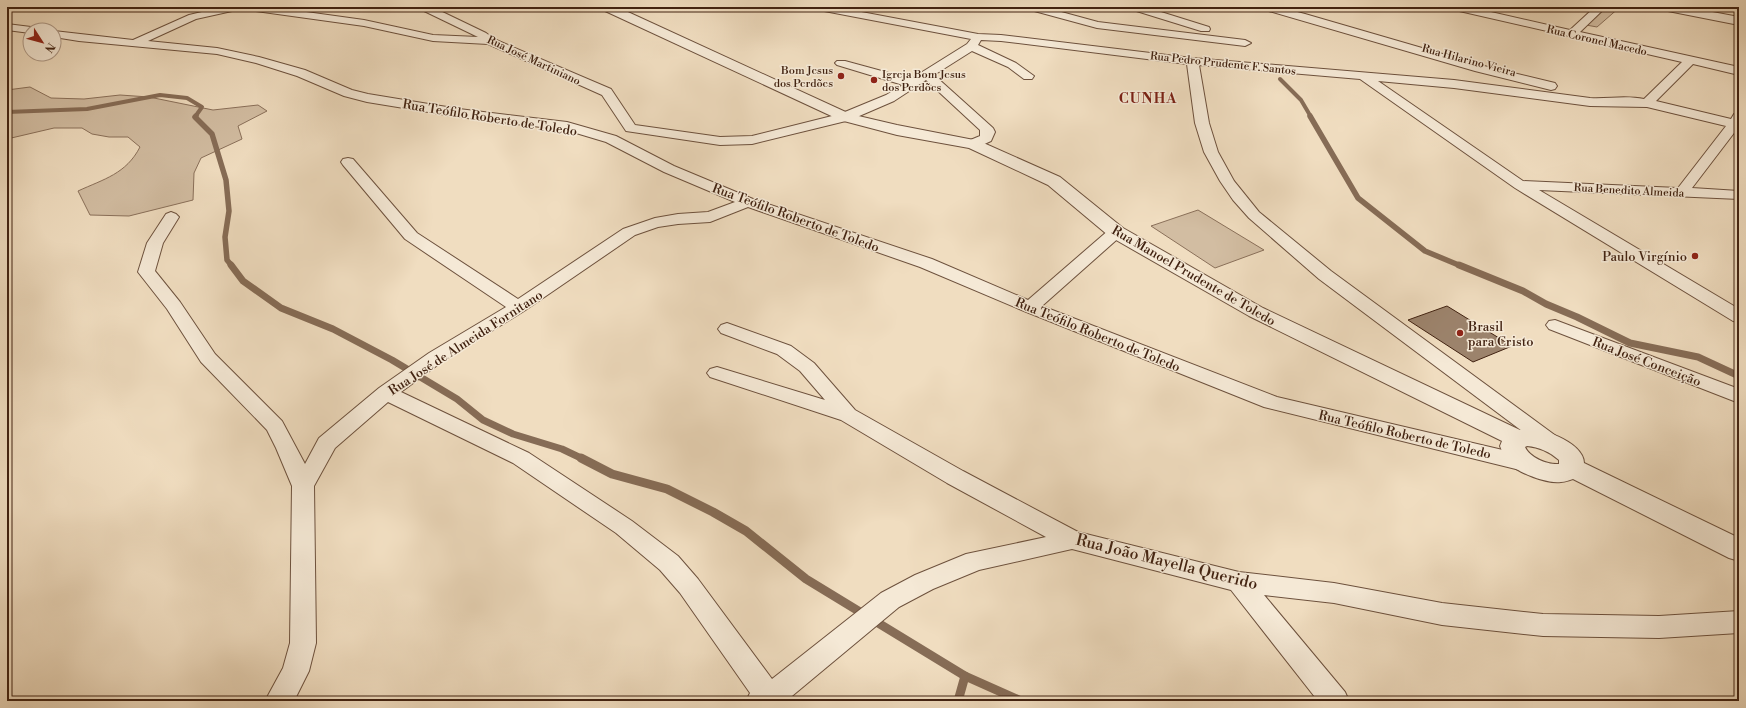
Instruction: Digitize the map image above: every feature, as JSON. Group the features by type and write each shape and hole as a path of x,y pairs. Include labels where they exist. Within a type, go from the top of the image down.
{"street":[{"path":"136,42 193,17 237,7"},
{"path":"248,7 364,23 433,38 490,41"},
{"name":"Rua José Martiniano","path":"424,7 482,35 490,41 607,92 631,128"},
{"name":"Rua Manoel Prudente de Toledo","path":"607,7 845,117 897,130 973,144 1054,181 1116,232 1256,312 1518,439"},
{"name":"Rua Pedro Prudente F. Santos","path":"819,7 975,42 1001,38 1192,61 1454,84 1590,102 1630,102"},
{"path":"1031,7 1097,25 1254,49"},
{"path":"1134,7 1194,25 1254,49 1267,68"},
{"name":"Rua Hilarino Vieira","path":"1266,7 1313,19 1455,62 1547,86 1630,102 1646,103"},
{"name":"Rua Hilarino Vieira","path":"1295,7 1436,51 1564,85"},
{"name":"Rua Coronel Macedo","path":"1455,7 1739,71"},
{"path":"1571,34 1601,7"},
{"path":"1668,7 1739,21"},
{"path":"7,27 22,29"},
{"name":"Rua Teófilo Roberto de Toledo","path":"62,35 217,51 259,60 301,73 348,93 367,98 459,113 567,126 611,139 669,169 748,202 926,263 1030,307 1271,402 1524,463"},
{"path":"611,139 631,128 720,141 752,140 845,117 890,98 914,84 975,42 1028,76"},
{"path":"1192,61 1202,123 1211,152 1227,181 1238,197 1254,215 1325,275 1557,446 1569,457 1572,462 1571,467 1567,471 1552,473 1524,463 1518,457 1512,446 1518,439 1532,437 1549,441"},
{"path":"1646,103 1690,61"},
{"path":"841,63 914,84"},
{"path":"927,75 986,128 988,132 986,138 973,144"},
{"path":"1362,76 1520,184 1739,317"},
{"name":"Rua Hilarino Vieira","path":"1586,90 1737,122"},
{"path":"1682,192 1737,122"},
{"path":"348,162 411,236 518,307"},
{"name":"Rua Benedito Almeida","path":"1520,184 1739,195"},
{"name":"Rua José de Almeida Fornitano","path":"279,701 296,671 304,643 303,486 327,443 391,390 436,357 518,307 629,232 655,223 678,219 710,217 748,202"},
{"path":"171,217 159,233 149,258 146,272 174,306 208,358 275,426 287,448 303,486"},
{"path":"1030,307 1116,232"},
{"name":"Rua José Conceição","path":"1555,325 1739,396"},
{"name":"Rua João Mayella Querido","path":"727,329 784,350 808,367 848,415 955,477 1072,540 1239,582 1334,592 1442,614 1543,625 1659,627 1739,622"},
{"path":"717,373 848,415"},
{"path":"391,390 521,458 624,527 669,562 689,586 767,700 890,600 924,582 975,561 1072,540"},
{"path":"1571,467 1739,550"},
{"path":"1239,582 1335,701"}],"shaded area":[{"path":"1606,7 1620,7 1597,27 1586,25"},
{"path":"30,87 51,98 84,99 120,95 149,97 213,110 258,105 267,111 238,126 242,139 201,158 194,173 193,200 129,216 90,215 78,191 114,175 128,164 140,147 128,137 109,137 92,134 82,128 54,128 7,139 7,90"},
{"path":"1198,210 1264,250 1215,268 1151,226"}],"building":[{"name":"Brasil para Cristo","path":"1447,306 1512,346 1473,362 1408,320"}],"waterway":[{"path":"1280,79 1301,100 1311,117"},
{"path":"7,112 87,109 160,95 187,98 202,107 195,117"},
{"path":"1310,116 1358,198 1425,251 1461,266"},
{"path":"195,117 212,134 226,180 229,211 225,237 227,260 232,266"},
{"path":"231,265 243,281 281,308 333,329 392,360 457,399 483,420 513,434 562,449 582,459"},
{"path":"1459,265 1523,291 1546,304 1577,317 1630,343 1698,357 1739,376"},
{"path":"582,459 612,474 667,489 713,512 746,531 806,579 965,676"},
{"path":"958,701 965,676"},
{"path":"965,676 1021,701"}],"place":[{"name":"Bom Jesus dos Perdões","path":"841,76"},
{"name":"Igreja Bom Jesus dos Perdões","path":"874,80"},
{"name":"Paulo Virgínio","path":"1695,256"},
{"name":"Brasil para Cristo","path":"1460,333"}],"district":[{"name":"CUNHA","path":"1148,98"}]}
